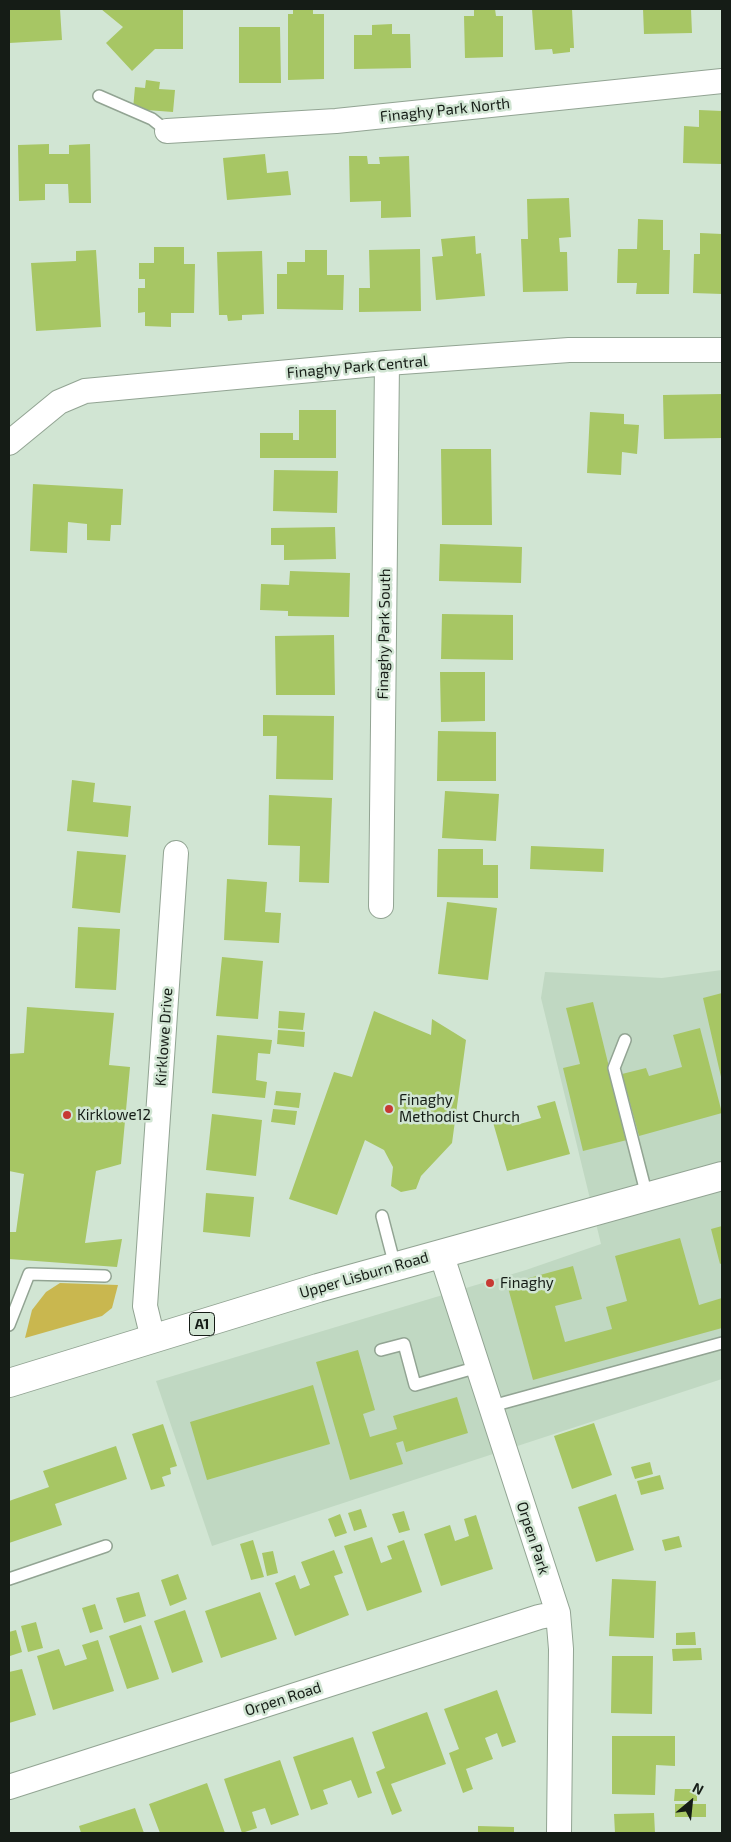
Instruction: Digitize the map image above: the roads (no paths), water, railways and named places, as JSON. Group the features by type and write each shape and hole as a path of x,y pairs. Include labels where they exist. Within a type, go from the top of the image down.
{"main road":[{"name":"Upper Lisburn Road","path":"11,1380 153,1339 290,1296 722,1176"}],"street":[{"name":"Finaghy Park North","path":"167,131 336,121 722,81"},
{"name":"Finaghy Park Central","path":"9,443 59,402 86,391 387,363 569,350 722,350"},
{"name":"Finaghy Park South","path":"381,906 387,363"},
{"name":"Kirklowe Drive","path":"153,1339 145,1306 176,853"},
{"name":"Orpen Park","path":"441,1253 558,1613 561,1649 560,1833"},
{"name":"Orpen Road","path":"9,1787 539,1617 558,1613"}],"lane":[{"path":"99,96 152,119 167,131"},
{"path":"624,1040 614,1068 647,1196"},
{"path":"382,1216 396,1266"},
{"path":"9,1325 29,1274 105,1276"},
{"path":"492,1406 722,1343"},
{"path":"381,1350 404,1344 415,1386 478,1367"},
{"path":"9,1579 106,1546"}],"place":[{"name":"Finaghy Methodist Church","path":"389,1109"},
{"name":"Kirklowe12","path":"67,1115"},
{"name":"Finaghy","path":"490,1283"}]}
